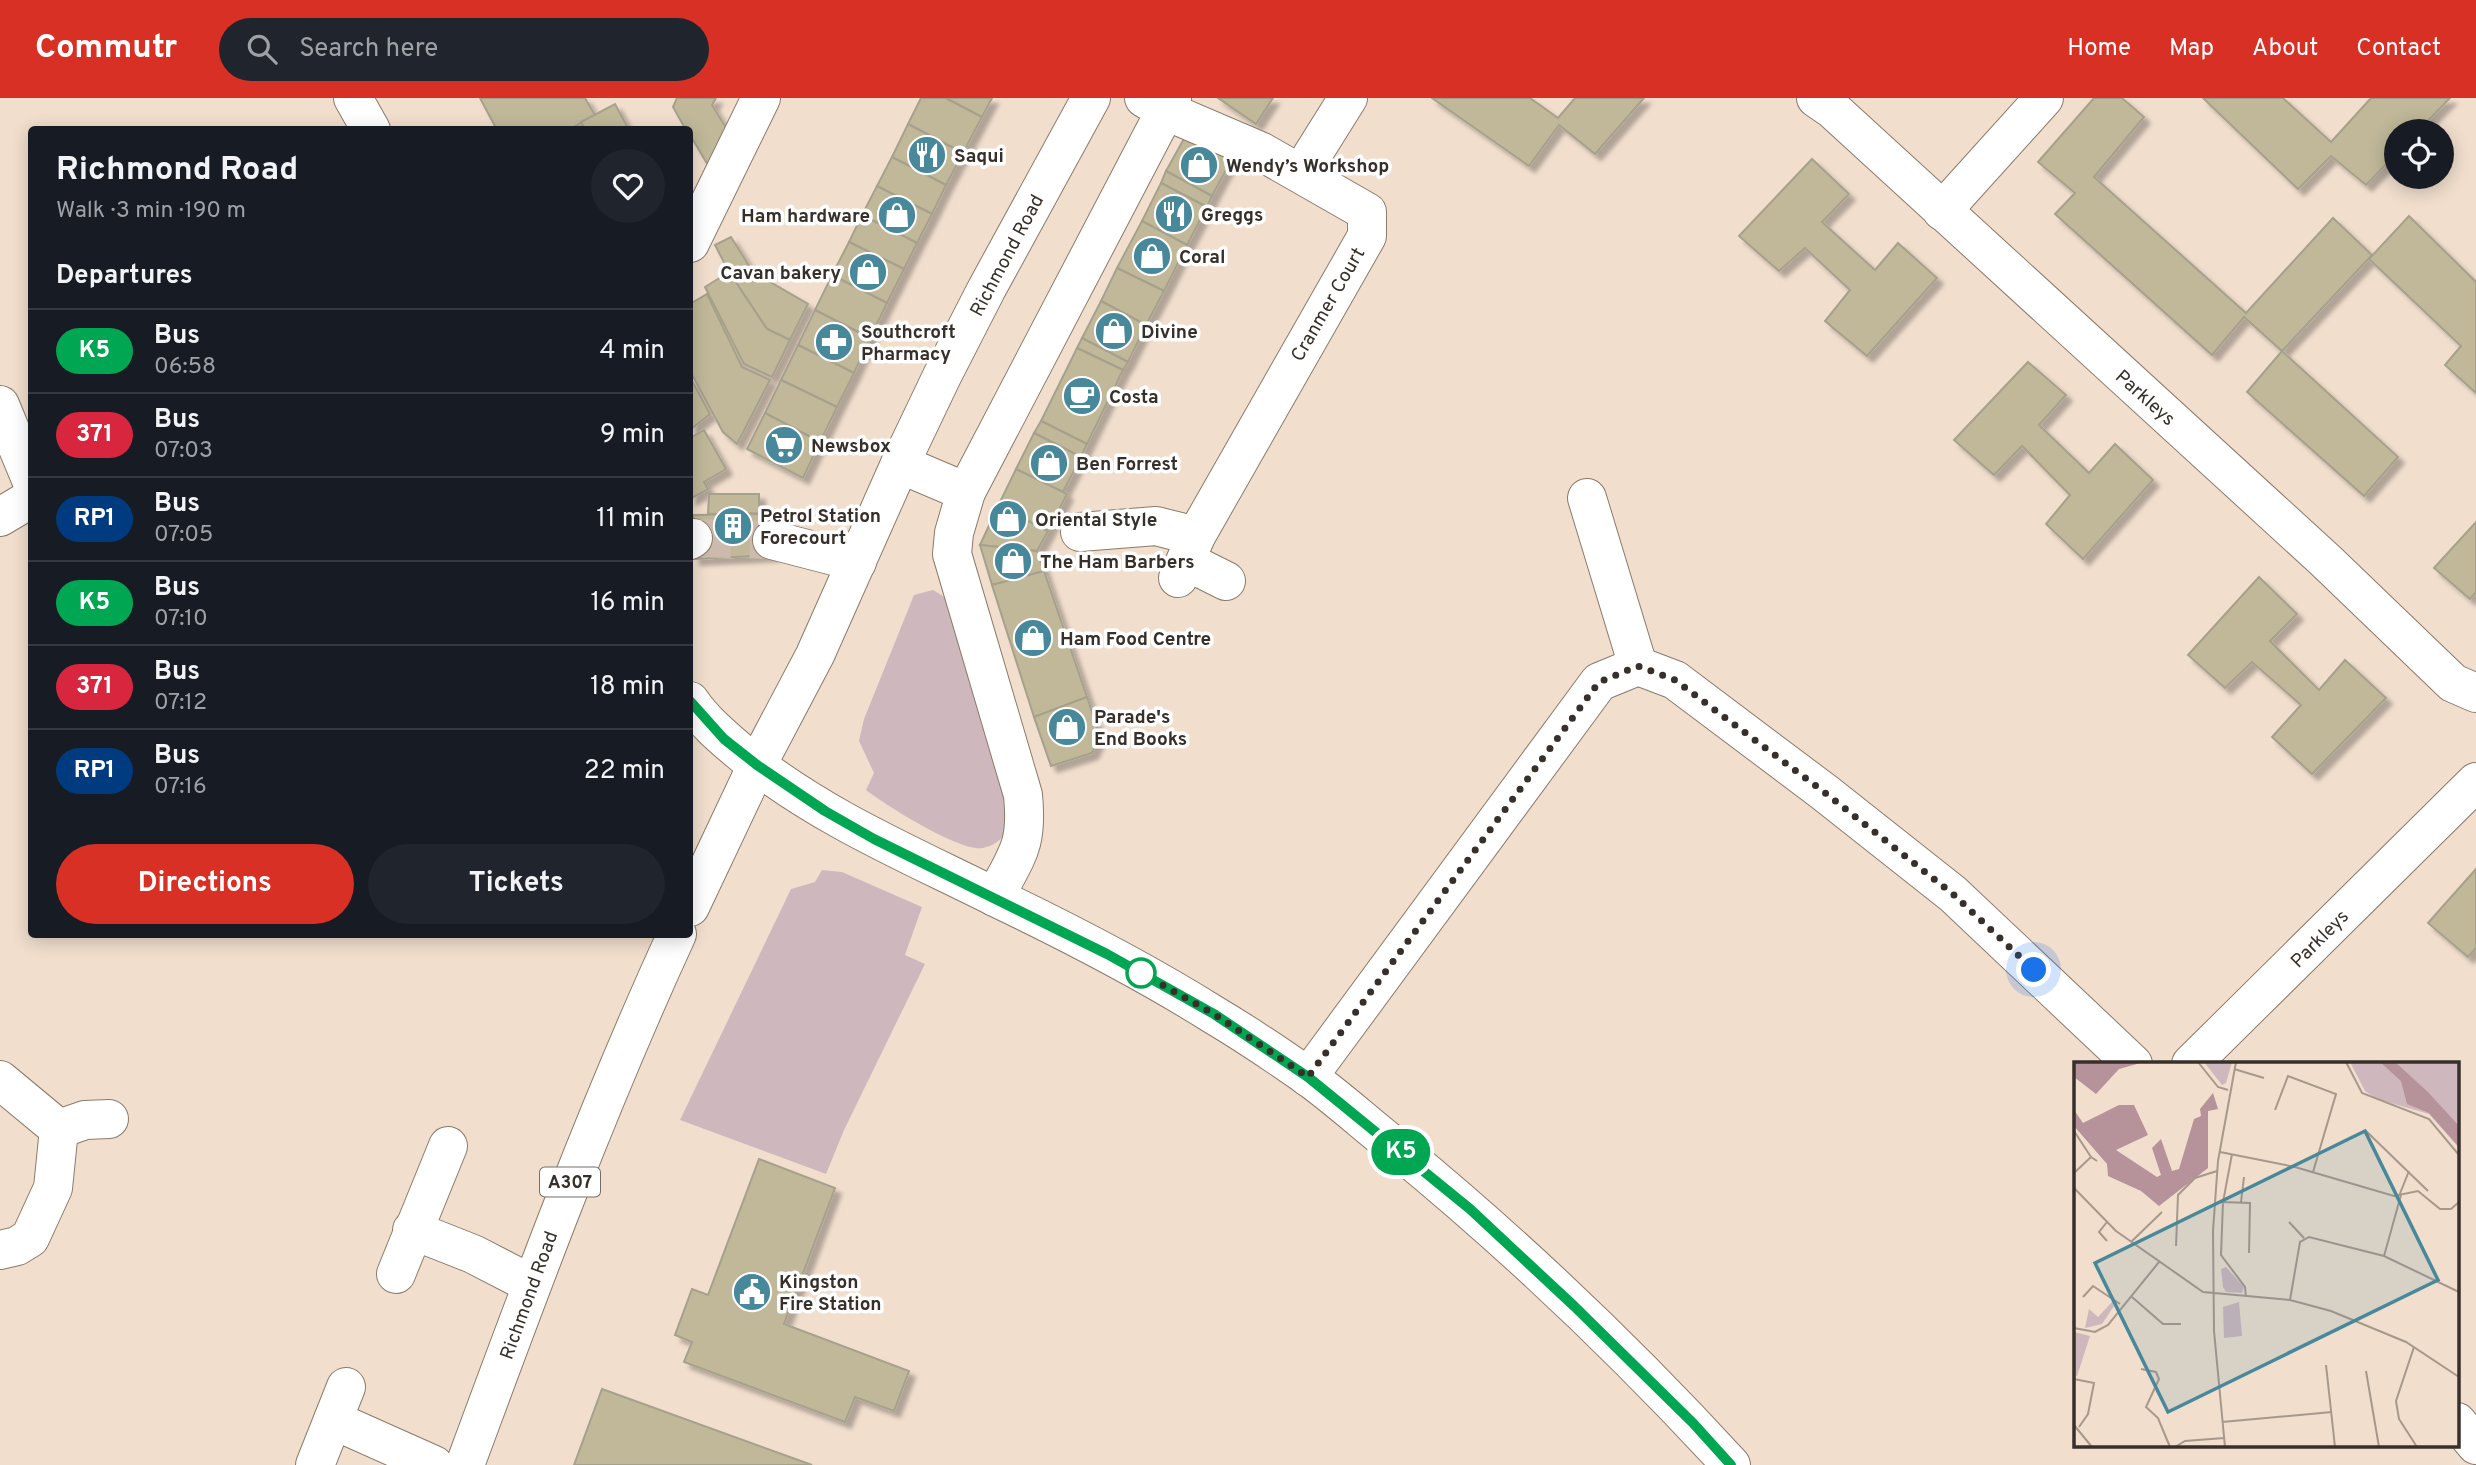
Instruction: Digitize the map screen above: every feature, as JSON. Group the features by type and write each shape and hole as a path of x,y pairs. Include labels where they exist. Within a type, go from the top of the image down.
{"street":[{"path":"354,98 369,126"},
{"path":"693,237 761,98"},
{"name":"Richmond Road","path":"693,901 757,765 815,656 900,464 986,290 1091,98"},
{"path":"1301,173 1348,98"},
{"name":"Parkleys","path":"1816,98 1842,118 2325,560 2453,683 2476,693"},
{"path":"1942,211 2044,98"},
{"path":"995,897 1021,849 1026,822 1023,795 953,554 954,533 966,492 1160,102"},
{"name":"Cranmer Court","path":"1160,102 1262,152 1367,212 1367,236 1186,558"},
{"path":"0,405 28,472"},
{"path":"900,464 966,492"},
{"path":"1587,498 1638,666"},
{"path":"0,517 28,500"},
{"path":"1080,532 1156,526 1186,558 1226,581"},
{"path":"772,540 857,562"},
{"path":"1308,1077 1599,682 1638,666 1675,680 1943,886 2131,1062"},
{"path":"693,704 724,739 825,811 857,830 1107,954 1214,1014 1308,1077 1470,1209 1574,1306 1693,1423 1731,1465"},
{"name":"Parkleys","path":"2193,1062 2476,782"},
{"name":"Richmond Road","path":"465,1465 579,1160 631,1034 675,938"},
{"path":"0,1080 59,1129"},
{"path":"59,1129 85,1119 110,1119"},
{"path":"0,1250 17,1246 30,1238 53,1188 59,1129"},
{"path":"396,1274 448,1146"},
{"path":"412,1230 473,1254 531,1284"},
{"path":"315,1465 340,1404 434,1465"},
{"path":"2458,1423 2476,1445"}],"shaded area":[{"path":"933,590 951,601 1015,813 1000,839 983,848 973,848 942,836 866,790 874,773 859,741 864,719 914,595"},
{"path":"822,870 842,872 922,907 905,955 925,964 844,1130 826,1174 680,1120 791,889 815,882"}],"building":[{"path":"480,98 585,98 595,115 575,126 495,126"},
{"path":"677,98 716,98 712,105 730,134 712,172 693,140 693,126 684,126 673,107"},
{"path":"921,98 946,98 982,117 963,153 908,124"},
{"path":"946,98 992,98 982,117"},
{"path":"1218,98 1273,98 1256,124"},
{"path":"1432,98 1530,98 1558,118 1575,98 1644,98 1595,154 1559,125 1529,166"},
{"path":"2094,98 2122,98 2144,117 2094,177 2246,313 2333,218 2372,255 2282,351 2244,317 2212,355 2055,214 2075,193 2038,162"},
{"path":"2203,98 2283,98 2331,142 2371,98 2450,98 2430,119 2384,119 2384,166 2366,185 2331,156 2298,189"},
{"path":"615,104 627,126 583,126 581,122"},
{"name":"Saqui","path":"908,124 963,153 946,185 892,157"},
{"name":"Wendy’s Workshop","path":"1186,135 1232,159 1212,196 1166,171"},
{"path":"892,157 946,185 932,214 877,186"},
{"path":"1812,159 1849,194 1822,222 1875,270 1898,243 1937,278 1867,356 1825,321 1850,290 1805,248 1779,271 1739,236"},
{"path":"1166,171 1212,196 1207,207 1161,183"},
{"name":"Greggs","path":"1161,183 1207,207 1187,245 1142,221"},
{"name":"Ham hardware","path":"877,186 932,214 917,243 862,215"},
{"path":"862,215 917,243 904,269 849,242"},
{"path":"2409,216 2476,282 2476,393 2445,365 2461,346 2369,259"},
{"name":"Coral","path":"1142,221 1187,245 1164,291 1117,268"},
{"path":"731,237 753,272 808,304 790,340 767,329 729,272 715,245"},
{"name":"Cavan bakery","path":"849,242 904,269 887,303 832,275"},
{"path":"1117,268 1164,291 1146,325 1101,301"},
{"path":"729,272 767,329 790,340 772,377 744,364 705,287"},
{"path":"832,275 887,303 870,338 815,310"},
{"path":"707,294 742,367 770,380 737,444 723,432 693,377 693,302"},
{"name":"Divine","path":"1101,301 1146,325 1128,362 1082,338"},
{"name":"Southcroft Pharmacy","path":"815,310 870,338 854,373 798,345"},
{"path":"1082,338 1128,362 1123,370 1077,348"},
{"path":"798,345 854,373 837,407 781,380"},
{"name":"Costa","path":"1077,348 1123,370 1087,444 1041,421"},
{"path":"2282,351 2398,457 2364,496 2247,392"},
{"path":"2028,362 2066,395 2039,425 2089,473 2115,444 2153,480 2083,559 2046,524 2070,495 2022,446 1994,475 1954,440"},
{"path":"781,380 837,407 820,442 765,413"},
{"path":"693,383 710,414 693,428"},
{"name":"Newsbox","path":"765,413 820,442 803,478 747,449"},
{"path":"1041,421 1087,444 1081,457 1034,433"},
{"path":"704,430 726,469 704,482 708,489 693,497 693,436"},
{"name":"Ben Forrest","path":"1034,433 1081,457 1063,492 1016,469"},
{"path":"1016,469 1067,494 1048,531 998,506"},
{"path":"709,494 759,494 759,513 708,514"},
{"name":"Oriental Style","path":"998,506 1048,531 1037,551 980,545"},
{"name":"Petrol Station Forecourt","path":"772,514 773,555 694,559 693,515"},
{"path":"2476,522 2476,592 2470,599 2434,568"},
{"name":"The Ham Barbers","path":"980,545 1037,551 1044,571 992,585"},
{"path":"1044,571 1087,697 1034,717 992,585"},
{"path":"2259,577 2297,614 2270,641 2319,690 2345,660 2386,698 2312,774 2272,737 2301,705 2252,662 2225,688 2188,655"},
{"name":"Parade's End Books","path":"1087,697 1100,736 1092,753 1051,766 1034,717"},
{"path":"2476,869 2476,948 2468,957 2428,923"},
{"name":"Kingston Fire Station","path":"759,1159 835,1188 784,1324 909,1371 894,1411 855,1397 845,1422 684,1362 692,1342 675,1335 692,1289 708,1295"},
{"path":"602,1389 812,1465 574,1465"}],"tunnel":[{"path":"693,538 772,540"}],"bus line":[{"name":"K5","path":"693,706 724,739 825,811 874,839 1107,954 1214,1014 1308,1077 1470,1209 1574,1306 1693,1423 1731,1465"}],"place":[{"name":"Saqui","path":"927,155"},
{"name":"Wendy’s Workshop","path":"1199,165"},
{"name":"Greggs","path":"1174,214"},
{"name":"Ham hardware","path":"897,215"},
{"name":"Coral","path":"1152,256"},
{"name":"Cavan bakery","path":"868,272"},
{"name":"Divine","path":"1114,331"},
{"name":"Southcroft Pharmacy","path":"834,342"},
{"name":"Costa","path":"1082,396"},
{"name":"Newsbox","path":"784,445"},
{"name":"Ben Forrest","path":"1049,463"},
{"name":"Oriental Style","path":"1008,519"},
{"name":"Petrol Station Forecourt","path":"733,526"},
{"name":"The Ham Barbers","path":"1013,561"},
{"name":"Ham Food Centre","path":"1033,638"},
{"name":"Parade's End Books","path":"1067,727"},
{"name":"Kingston Fire Station","path":"752,1292"}],"route":[{"path":"1141,973 1214,1014 1308,1077 1599,682 1638,666 1675,680 1824,792 1953,894 2034,970"}]}
